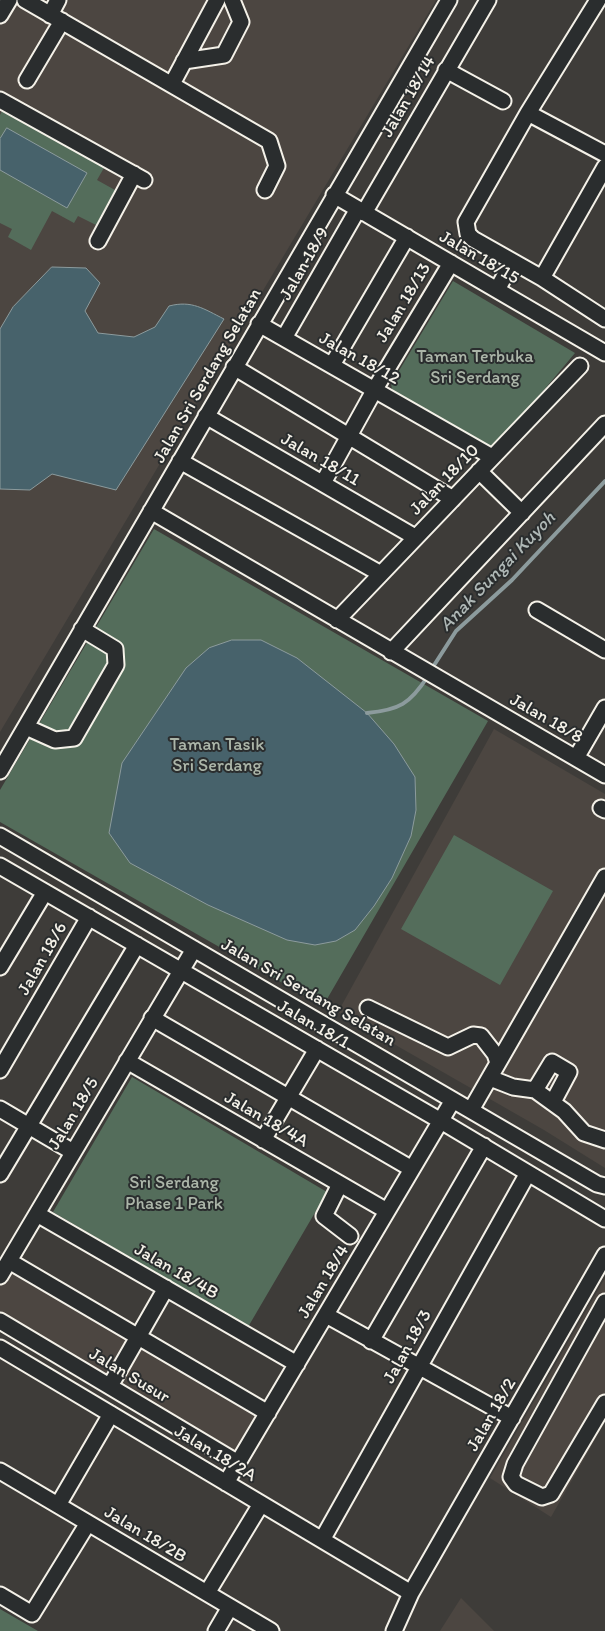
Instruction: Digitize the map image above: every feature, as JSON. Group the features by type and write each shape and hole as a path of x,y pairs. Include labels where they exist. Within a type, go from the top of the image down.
{"street":[{"path":"0,15 9,0"},
{"path":"25,0 269,141 277,166 265,190"},
{"path":"27,80 56,18 58,0"},
{"path":"172,84 217,0"},
{"path":"184,61 224,54 241,22 232,0"},
{"name":"Jalan Sri Serdang Selatan","path":"0,771 449,0"},
{"name":"Jalan 18/14","path":"361,211 488,0"},
{"path":"598,0 528,113 466,222 468,234 473,239 542,278 605,318"},
{"path":"446,70 502,101"},
{"path":"0,100 139,178 98,241"},
{"path":"528,113 605,154"},
{"path":"542,278 605,167"},
{"name":"Jalan 18/15","path":"334,195 605,353"},
{"name":"Jalan 18/9","path":"284,338 361,211"},
{"path":"332,365 407,237"},
{"path":"497,290 512,262"},
{"name":"Jalan 18/13","path":"323,483 375,389 450,263"},
{"name":"Jalan 18/12","path":"259,324 492,457"},
{"name":"Jalan 18/10","path":"337,620 580,366"},
{"path":"234,367 453,498"},
{"name":"Jalan 18/11","path":"206,416 415,538"},
{"path":"391,652 605,424"},
{"path":"180,461 381,574"},
{"path":"479,471 522,513"},
{"name":"Jalan 18/8","path":"151,511 605,775"},
{"path":"537,610 605,650"},
{"path":"26,727 55,740 74,738 116,665 115,649 82,629"},
{"path":"576,758 605,708"},
{"name":"Jalan Sri Serdang Selatan","path":"0,836 601,1185 605,1197"},
{"name":"Jalan 18/1","path":"0,866 484,1146 605,1219"},
{"path":"471,1110 605,877"},
{"path":"0,967 45,892"},
{"name":"Jalan 18/6","path":"0,1070 89,918"},
{"path":"0,1174 137,945"},
{"name":"Jalan 18/5","path":"0,1276 194,948"},
{"path":"368,1008 448,1047 473,1035 481,1036 495,1054 498,1063"},
{"path":"152,1018 412,1170"},
{"path":"263,1140 317,1049"},
{"name":"Jalan 18/4A","path":"127,1061 387,1211"},
{"path":"535,1090 552,1062 568,1072 553,1102"},
{"path":"490,1078 513,1087 535,1090 553,1102 584,1133 605,1140"},
{"name":"Jalan 18/4","path":"226,1483 453,1100"},
{"path":"0,1109 74,1152"},
{"path":"371,1341 484,1146"},
{"name":"Jalan 18/3","path":"322,1540 528,1173"},
{"path":"340,1184 324,1216 350,1236"},
{"name":"Jalan 18/4B","path":"37,1214 297,1364"},
{"name":"Jalan 18/2","path":"394,1631 411,1593 605,1255"},
{"path":"9,1261 268,1413"},
{"path":"110,1386 166,1288"},
{"path":"605,1302 515,1464 511,1477 516,1484 542,1497 551,1494 605,1403"},
{"path":"326,1315 418,1368 512,1418"},
{"name":"Jalan Susur","path":"0,1321 238,1463"},
{"name":"Jalan 18/2A","path":"0,1348 411,1593"},
{"path":"58,1505 111,1414"},
{"name":"Jalan 18/2B","path":"0,1471 271,1631"},
{"path":"207,1593 261,1504"},
{"path":"0,1595 32,1614 88,1523"},
{"path":"216,1631 230,1607"}],"shaded area":[{"path":"0,0 436,0 0,732"},
{"path":"494,729 605,794 605,1168 544,1130 338,1012"},
{"path":"11,1265 262,1413 237,1457 0,1315 0,1284"},
{"path":"605,1278 605,1422 551,1517 490,1478"},
{"path":"461,1598 494,1631 440,1631"}],"green space":[{"path":"2,111 105,166 97,180 115,190 96,225 78,216 74,223 52,211 31,250 8,237 12,229 0,223 0,115"},
{"name":"Taman Terbuka Sri Serdang","path":"453,281 575,353 496,447 487,447 393,394 391,384"},
{"name":"Taman Tasik Sri Serdang","path":"154,529 488,721 323,1006 0,822 0,790"},
{"path":"454,835 553,891 500,985 401,929"},
{"name":"Sri Serdang Phase 1 Park","path":"132,1077 327,1192 248,1327 53,1212"},
{"path":"0,1609 38,1631 0,1631"}],"water":[{"path":"7,128 87,173 67,208 0,170 0,139"},
{"path":"52,267 86,268 100,283 85,311 98,333 134,337 155,327 169,306 177,304 198,306 224,319 116,490 52,474 30,490 0,489 0,329 13,307"},
{"path":"232,640 261,640 297,658 367,713 394,744 415,777 416,810 411,836 392,878 374,906 355,930 336,941 315,945 287,940 208,905 130,863 109,833 122,763 186,668 209,648"}],"waterway":[{"name":"Anak Sungai Kuyoh","path":"431,670 456,631 512,580 605,481"},
{"name":"Anak Sungai Kuyoh","path":"367,713 388,710 403,704 422,686 428,676"}]}
